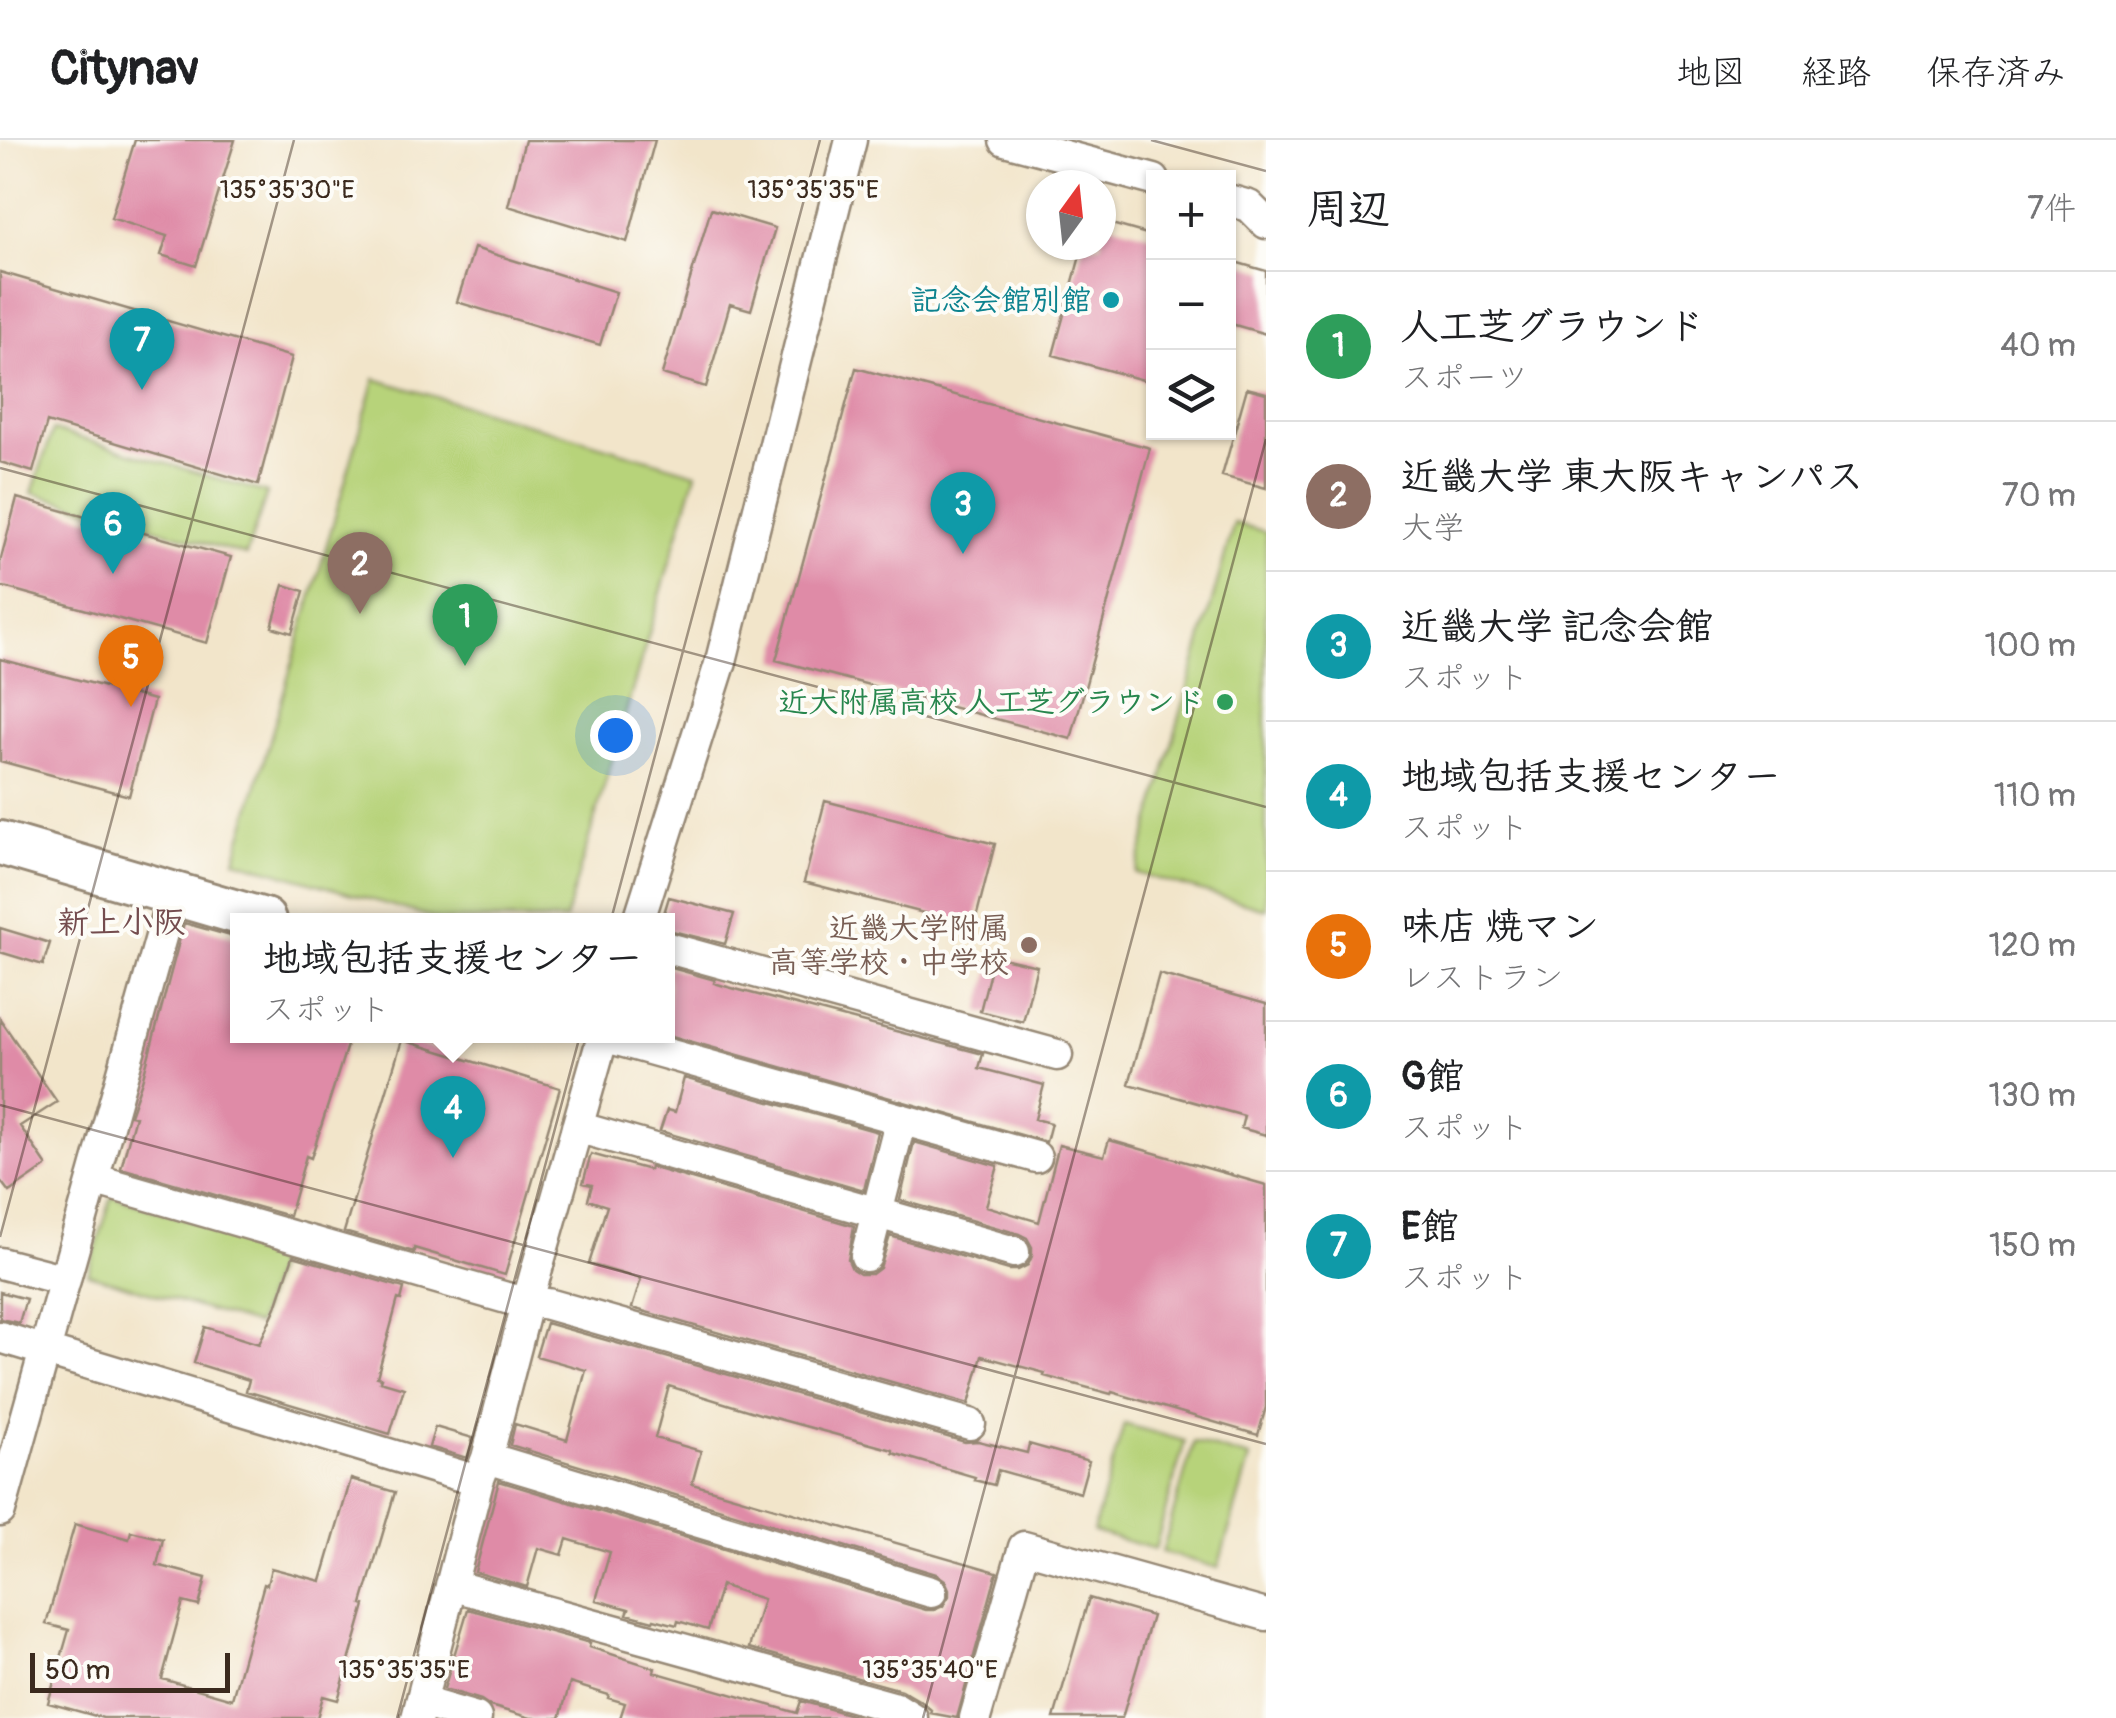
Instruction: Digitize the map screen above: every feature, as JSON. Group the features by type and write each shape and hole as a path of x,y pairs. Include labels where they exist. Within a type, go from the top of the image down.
{"street":[{"path":"641,913 734,612 851,140"},
{"path":"1005,140 1146,178"},
{"path":"1236,202 1249,206 1266,223"},
{"path":"0,843 240,913"},
{"path":"0,1511 173,894"},
{"path":"675,950 1057,1055"},
{"path":"476,1718 419,1710 601,1043"},
{"path":"628,1043 1036,1157"},
{"path":"866,1256 902,1119"},
{"path":"578,1128 1014,1252"},
{"path":"92,1178 510,1299 528,1300 970,1424"},
{"path":"0,1262 65,1280"},
{"path":"0,1337 931,1592"},
{"path":"974,1718 1024,1547 1266,1615"},
{"path":"451,1586 896,1708 912,1718"}],"green space":[{"path":"375,379 696,473 567,913 417,913 235,860"},
{"path":"53,430 267,493 246,555 32,493"},
{"name":"近大附属高校 人工芝グラウンド","path":"1234,523 1266,532 1266,909 1136,873"},
{"path":"112,1196 281,1248 257,1325 88,1274"},
{"path":"1124,1424 1185,1441 1155,1549 1093,1532"},
{"path":"1194,1442 1250,1458 1218,1568 1162,1552"}],"building":[{"path":"135,140 235,140 196,266 161,255 167,236 111,218"},
{"path":"525,140 655,140 627,242 508,206"},
{"path":"711,209 775,228 751,310 730,304 706,387 662,374"},
{"name":"記念会館別館","path":"1116,225 1146,234 1146,381 1053,355 1079,260 1116,260"},
{"path":"474,248 616,292 600,345 457,302"},
{"path":"1236,262 1266,271 1266,334 1236,325"},
{"path":"0,272 292,357 258,485 47,422 33,472 0,462"},
{"path":"856,368 1150,448 1071,739 776,660"},
{"path":"1247,388 1266,393 1266,488 1222,476 1232,440 1236,440"},
{"path":"17,498 231,557 207,643 0,586 0,562"},
{"path":"284,585 304,591 292,633 272,627"},
{"path":"0,659 154,700 129,796 0,761"},
{"path":"825,801 995,844 974,926 804,882"},
{"path":"669,897 734,914 725,944 675,932 675,913 664,913"},
{"path":"184,923 230,936 230,1043 348,1043 311,1158 306,1156 289,1216 121,1168 135,1116 130,1115"},
{"path":"0,928 50,943 43,965 0,952"},
{"path":"994,956 1037,966 1023,1022 980,1011"},
{"path":"675,969 724,986 983,1054 979,1068 1044,1085 1035,1119 1051,1123 1046,1142 675,1037"},
{"path":"1159,974 1266,1004 1266,1135 1241,1128 1244,1116 1129,1084"},
{"path":"0,1019 57,1102 20,1126 47,1166 9,1192 0,1180"},
{"path":"401,1043 560,1088 505,1275 344,1232"},
{"path":"684,1078 878,1132 864,1190 660,1131 667,1110 675,1112"},
{"path":"1109,1140 1266,1185 1266,1407 1258,1435 982,1356 969,1404 632,1308 641,1279 589,1264 607,1206 588,1200 592,1185 583,1183 591,1154 649,1170 650,1167 854,1226 848,1260 860,1274 872,1274 880,1268 890,1236 1009,1270 1028,1265 1032,1256 1027,1238 1019,1234 900,1200 914,1142 998,1166 986,1206 1039,1222 1059,1145 1104,1156"},
{"path":"293,1256 404,1288 377,1377 404,1388 390,1434 246,1391 249,1380 194,1363 205,1327 259,1344"},
{"path":"0,1292 26,1299 19,1323 0,1319"},
{"path":"546,1323 965,1442 978,1441 1027,1453 1029,1444 1089,1461 1080,1493 998,1470 994,1485 893,1450 669,1386 655,1438 701,1451 692,1484 997,1572 957,1718 930,1713 922,1702 901,1690 749,1648 763,1599 721,1585 708,1630 678,1621 677,1625 653,1621 596,1600 610,1552 567,1539 562,1555 538,1548 527,1587 475,1572 499,1481 926,1610 943,1606 949,1596 945,1580 936,1574 510,1445 515,1424 567,1440 586,1370 536,1356"},
{"path":"435,1427 473,1438 467,1458 429,1447"},
{"path":"351,1479 395,1492 338,1700 323,1696 317,1718 103,1718 48,1703 69,1630 46,1624 75,1524 129,1539 131,1531 163,1539 157,1565 206,1578 199,1606 183,1602 162,1679 232,1699 271,1568 321,1581"},
{"path":"1089,1598 1152,1616 1122,1718 1054,1718"},
{"path":"468,1609 590,1643 589,1647 655,1668 654,1672 797,1713 801,1701 855,1716 620,1718 625,1703 570,1683 560,1718 531,1718 444,1689"}],"place":[{"name":"記念会館別館","path":"1111,300"},
{"name":"E館","path":"142,390"},
{"name":"近畿大学 記念会館","path":"963,554"},
{"name":"G館","path":"113,574"},
{"name":"近畿大学 東大阪キャンパス","path":"360,614"},
{"name":"人工芝グラウンド","path":"465,666"},
{"name":"近大附属高校 人工芝グラウンド","path":"1225,702"},
{"name":"味店 焼マン","path":"131,707"},
{"name":"近畿大学附属 高等学校・中学校","path":"1029,945"},
{"name":"地域包括支援センター","path":"453,1158"}],"district":[{"name":"新上小阪","path":"121,922"}]}
